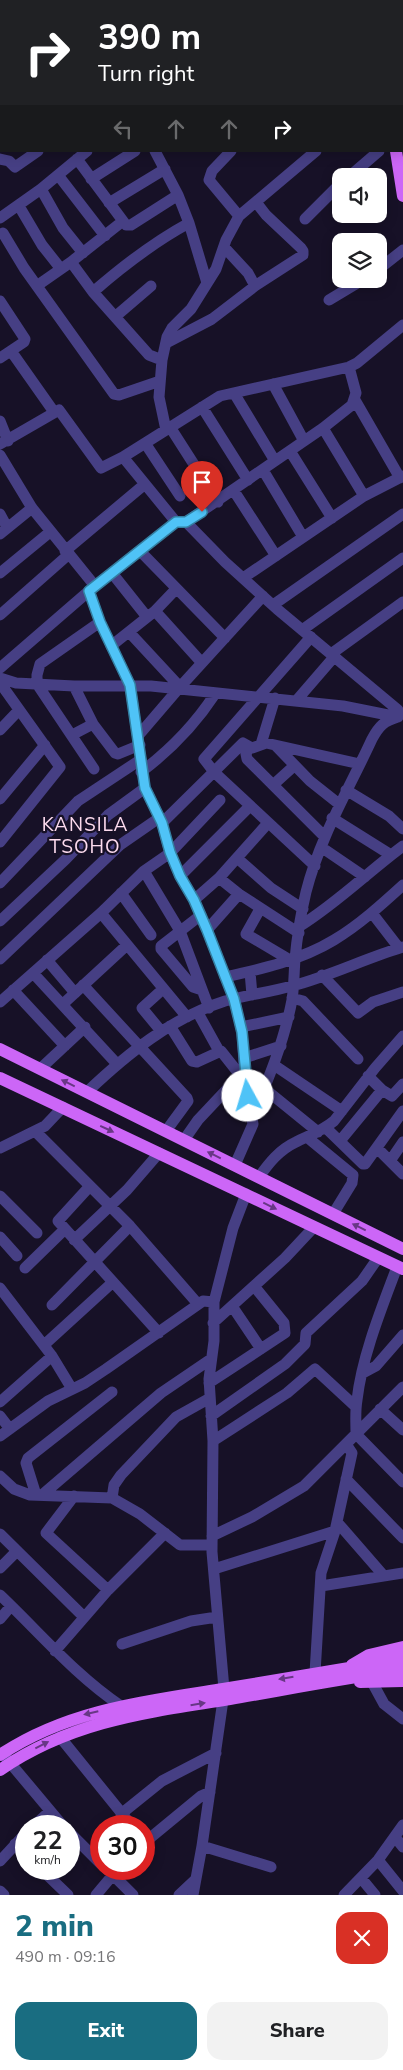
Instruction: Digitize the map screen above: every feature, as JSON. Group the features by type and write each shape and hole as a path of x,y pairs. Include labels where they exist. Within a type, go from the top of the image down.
{"main road":[{"path":"396,152 403,196"},
{"path":"0,1049 402,1248"},
{"path":"0,1078 400,1268"},
{"path":"348,1673 359,1660 369,1655 403,1647"},
{"path":"2,1758 41,1732 82,1715 121,1706 223,1694 348,1673 403,1659"},
{"path":"2,1758 100,1723 315,1673 403,1670"},
{"path":"348,1673 362,1682 403,1682"}],"street":[{"path":"12,163 13,152"},
{"path":"0,159 9,160 12,166 15,167 37,152"},
{"path":"91,179 133,152"},
{"path":"156,152 178,195 189,223 207,283"},
{"path":"230,152 212,171 209,180 210,184 239,216"},
{"path":"218,502 168,429 159,397 162,360 166,343 172,328 191,309 216,269 232,227 239,216 315,152"},
{"path":"359,168 378,152"},
{"path":"0,218 41,189 81,154 91,179 126,225 131,225 178,195"},
{"path":"109,203 165,169"},
{"path":"58,175 105,236"},
{"path":"41,189 63,228 83,253"},
{"path":"305,219 332,192"},
{"path":"166,343 212,319 255,286 303,255 303,251 266,215 256,202"},
{"path":"19,206 42,245 60,269"},
{"path":"38,285 123,222"},
{"path":"93,292 152,244 189,223"},
{"path":"1,235 114,394 119,395 160,381"},
{"path":"224,247 248,273 255,286"},
{"path":"387,263 403,250"},
{"path":"71,262 93,292 149,355 162,360"},
{"path":"116,316 151,286"},
{"path":"329,300 349,288"},
{"path":"0,301 25,339 24,342 0,358"},
{"path":"0,421 4,442 58,410 99,467 104,468 220,396 349,367 357,363 403,325"},
{"path":"11,351 54,412"},
{"path":"243,578 364,496 401,477 355,400 356,393 349,367"},
{"path":"273,384 304,441"},
{"path":"234,393 275,462"},
{"path":"0,668 92,589 140,551 181,522 234,491 323,428 355,400"},
{"path":"202,407 248,480"},
{"path":"323,428 364,496"},
{"path":"145,443 180,496"},
{"path":"290,451 332,518"},
{"path":"1,457 32,508 92,589 100,622 130,685 139,740 141,772 145,788 160,820 180,876 201,915 234,999 241,1027 243,1068 253,1124 235,1165"},
{"path":"123,457 145,484 181,522 272,605 399,715"},
{"path":"262,470 303,537"},
{"path":"0,615 145,484"},
{"path":"234,491 276,556"},
{"path":"0,514 4,531 32,508"},
{"path":"272,605 403,514"},
{"path":"0,574 50,532"},
{"path":"140,551 225,638"},
{"path":"315,866 214,772 205,761 206,756 259,698 307,634 403,558"},
{"path":"112,573 202,663"},
{"path":"111,646 151,614 176,589"},
{"path":"74,686 93,724 116,755 139,740 179,688 263,596"},
{"path":"296,701 333,656 403,602"},
{"path":"94,769 37,684 37,675 40,664 100,622"},
{"path":"129,632 179,688"},
{"path":"0,678 37,684 74,686 130,685 179,688 215,694 275,698 342,706 399,715"},
{"path":"0,678 3,687 60,767 0,842"},
{"path":"141,772 160,757 180,736 215,694"},
{"path":"399,715 403,697"},
{"path":"261,744 275,698"},
{"path":"0,730 19,710"},
{"path":"252,1118 274,1065 289,1017 293,992 292,958 306,890 323,842 332,818 379,726 399,715"},
{"path":"72,735 93,724"},
{"path":"0,959 120,845 160,820 214,772 243,743 249,747 258,747 261,744 275,745 360,764"},
{"path":"0,799 45,745"},
{"path":"275,745 294,766 339,804"},
{"path":"249,747 246,754 247,759 273,785 323,842 365,877"},
{"path":"0,883 78,801 140,760"},
{"path":"273,785 294,766"},
{"path":"0,921 66,859 108,815 145,788"},
{"path":"346,790 389,816 403,829"},
{"path":"0,1002 144,871 170,852 220,800"},
{"path":"180,876 250,806"},
{"path":"332,818 391,855"},
{"path":"194,900 219,878 268,823"},
{"path":"299,929 328,908 403,846"},
{"path":"237,858 272,888 303,909"},
{"path":"144,871 180,931 209,1008"},
{"path":"219,878 260,909 299,929"},
{"path":"225,977 250,972 292,958 333,941 372,913 403,886"},
{"path":"121,893 151,935"},
{"path":"207,930 239,894"},
{"path":"260,909 246,934 292,958"},
{"path":"100,912 164,989 192,1015 219,1051 243,1068"},
{"path":"87,1092 140,1046 165,1028 192,1015 234,999 293,992 322,975 401,948 372,913"},
{"path":"201,915 161,946 161,949 192,986 202,990"},
{"path":"63,1004 127,945"},
{"path":"47,960 140,1046 188,1100 166,1132"},
{"path":"250,972 252,996"},
{"path":"33,973 85,1027 117,1064"},
{"path":"322,975 358,1013 373,1002 403,992"},
{"path":"164,989 142,1008 165,1028 192,1061 197,1062 219,1051"},
{"path":"13,990 66,1046"},
{"path":"293,992 358,1059"},
{"path":"241,1027 289,1017"},
{"path":"40,1069 85,1027"},
{"path":"259,1177 271,1159 297,1141 318,1132 342,1110 368,1076 403,1036"},
{"path":"184,1140 198,1120 243,1068 280,1046"},
{"path":"274,1065 342,1110"},
{"path":"368,1076 382,1090 392,1096 403,1084"},
{"path":"265,1088 318,1132 353,1175 352,1183 333,1214"},
{"path":"340,1141 382,1090"},
{"path":"0,1148 49,1122 63,1107"},
{"path":"318,1132 340,1141 363,1164 367,1162 403,1111"},
{"path":"35,1131 130,1226 198,1304"},
{"path":"390,1161 403,1142"},
{"path":"377,1148 403,1174"},
{"path":"74,1240 134,1182 159,1153"},
{"path":"90,1186 58,1220 159,1333"},
{"path":"193,1895 216,1754 223,1694 212,1541 212,1441 209,1383 214,1341 214,1302 233,1228 246,1194"},
{"path":"0,1196 37,1233"},
{"path":"52,1305 130,1226"},
{"path":"213,1323 285,1258 314,1227"},
{"path":"25,1268 65,1229"},
{"path":"0,1237 17,1256"},
{"path":"211,1416 285,1364 305,1344 306,1333 362,1281 378,1258"},
{"path":"400,1268 376,1322 362,1373 356,1407 356,1434 403,1482"},
{"path":"44,1346 114,1282"},
{"path":"209,1383 285,1333 284,1323 254,1286"},
{"path":"0,1288 52,1356 72,1389"},
{"path":"0,1436 48,1401 85,1382 159,1333 198,1304 207,1300 214,1302"},
{"path":"232,1306 260,1349"},
{"path":"362,1373 376,1366 403,1335"},
{"path":"0,1402 52,1356"},
{"path":"39,1495 162,1393 211,1359"},
{"path":"212,1441 287,1393 315,1369 356,1407"},
{"path":"2,1482 22,1493 112,1498 140,1514 184,1546 212,1541 304,1486 403,1386"},
{"path":"39,1495 26,1463 28,1458 112,1392"},
{"path":"112,1498 114,1485 121,1475 176,1417 210,1398"},
{"path":"380,1409 403,1430"},
{"path":"0,1416 10,1429"},
{"path":"315,1673 321,1573 336,1526 352,1453 346,1444"},
{"path":"346,1479 403,1538"},
{"path":"74,1496 46,1533 108,1590"},
{"path":"214,1569 336,1526"},
{"path":"336,1526 384,1576"},
{"path":"55,1651 108,1590 165,1533"},
{"path":"0,1534 84,1617"},
{"path":"0,1568 17,1550"},
{"path":"321,1586 403,1573"},
{"path":"0,1595 55,1651 96,1689 121,1706"},
{"path":"0,1619 11,1606"},
{"path":"122,1644 191,1621 217,1617"},
{"path":"372,1682 384,1704 403,1719"},
{"path":"60,1737 121,1814 162,1781 216,1754"},
{"path":"2,1758 53,1815"},
{"path":"155,1832 201,1796 210,1792"},
{"path":"46,1815 50,1811"},
{"path":"344,1895 378,1860 403,1824"},
{"path":"395,1837 403,1847"},
{"path":"80,1843 90,1853"},
{"path":"0,1861 15,1844"},
{"path":"202,1846 271,1868"},
{"path":"378,1860 403,1891"},
{"path":"361,1878 375,1895"},
{"path":"52,1880 68,1895"},
{"path":"96,1895 106,1880"},
{"path":"121,1880 133,1895"},
{"path":"179,1895 195,1880"},
{"path":"0,1891 4,1895"}],"district":[{"name":"KANSILA TSOHO","path":"85,835"}],"route":[{"path":"202,512 186,522 176,522 89,591 96,615 130,685 140,745 141,772 145,788 162,823 170,852 180,876 194,900 234,999 242,1032 248,1096"}]}
